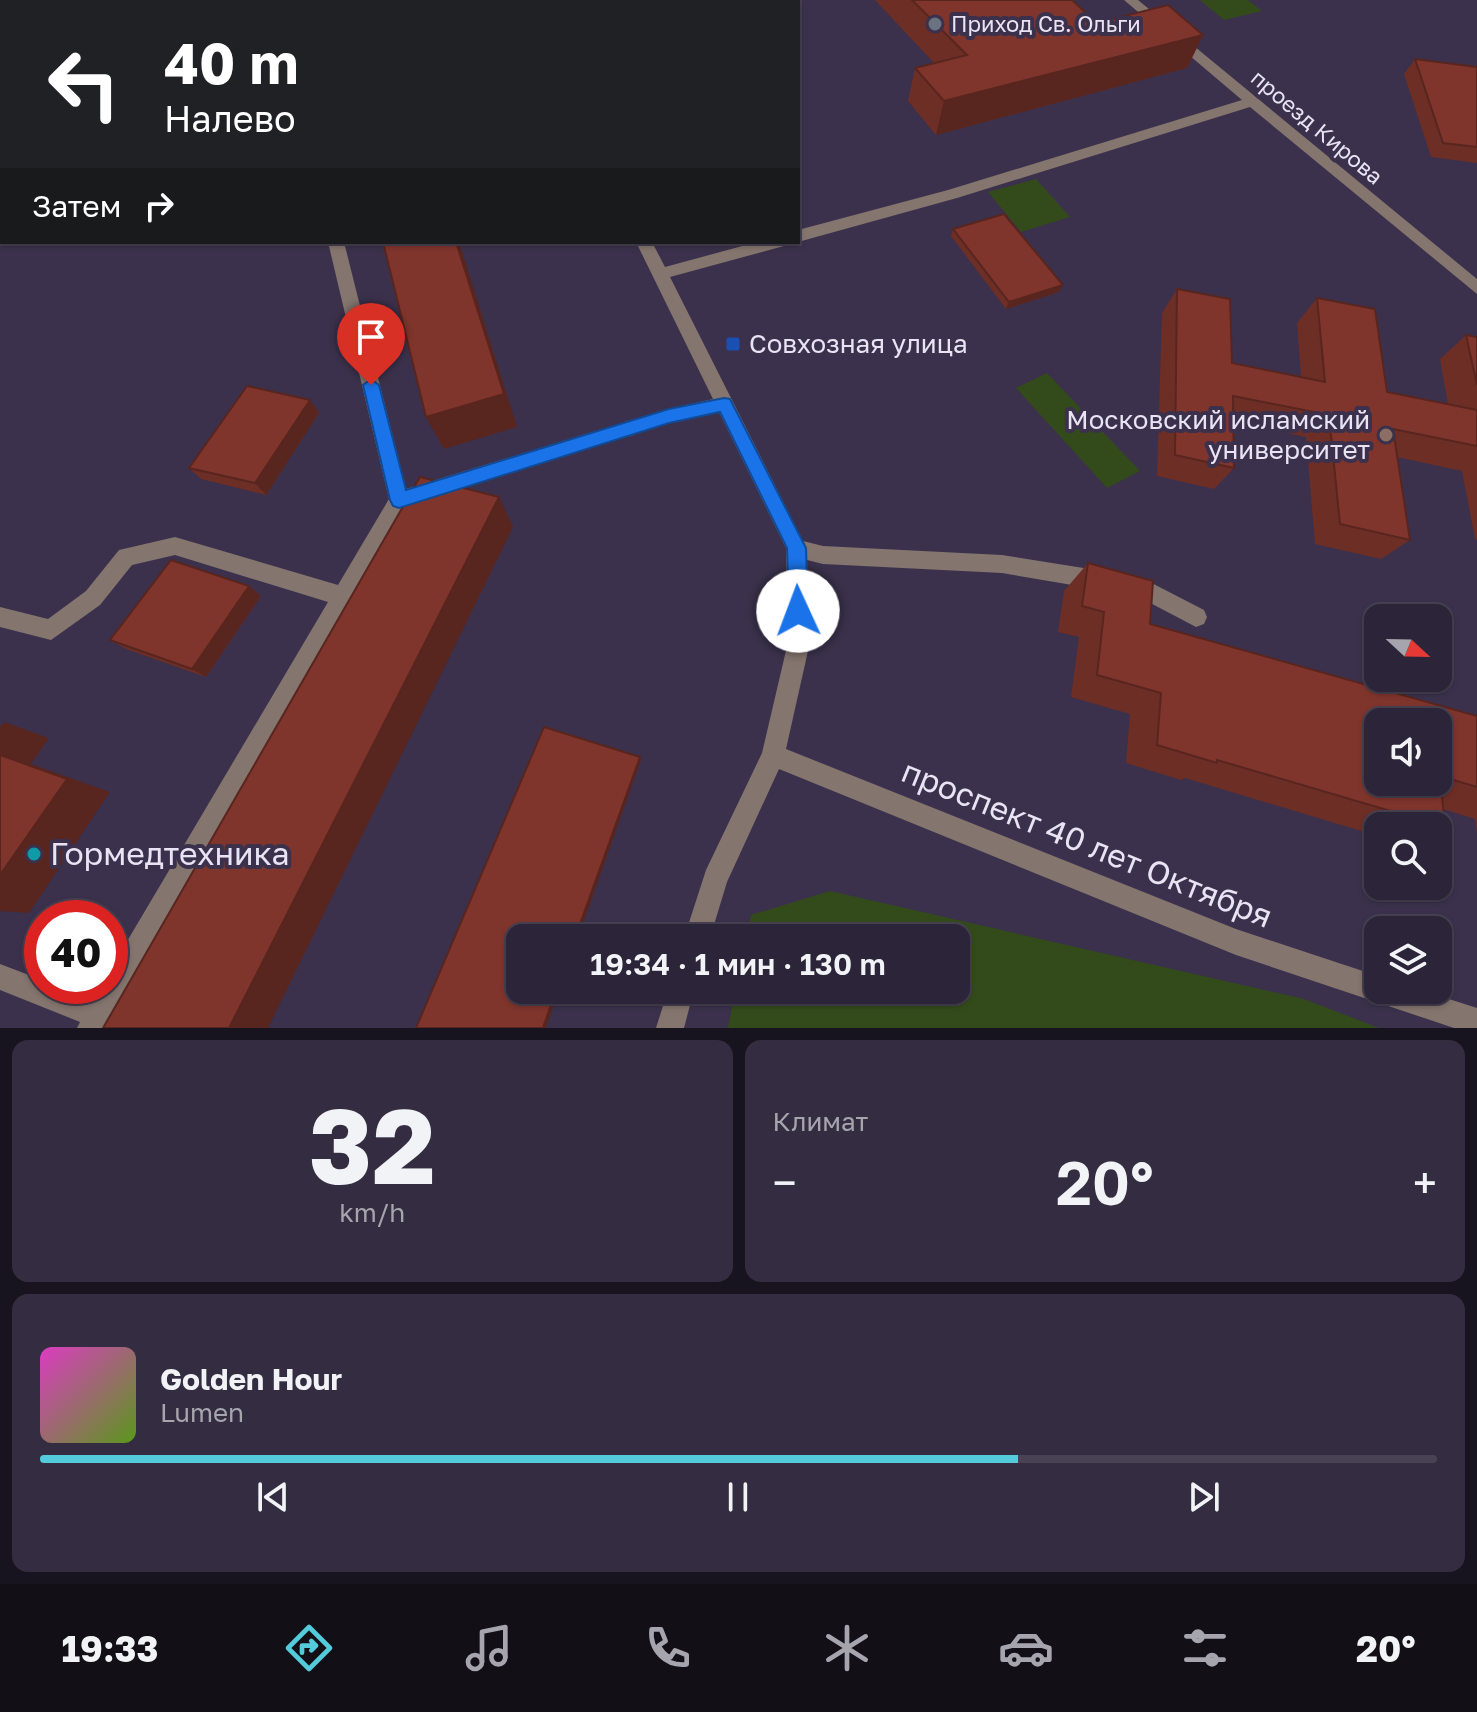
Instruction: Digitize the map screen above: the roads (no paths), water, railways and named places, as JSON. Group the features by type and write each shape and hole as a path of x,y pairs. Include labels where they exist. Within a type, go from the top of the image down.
{"street":[{"name":"проезд Кирова","path":"1130,0 1477,288"},
{"path":"800,235 952,194 1252,102"},
{"path":"336,244 399,500"},
{"path":"645,244 796,548 799,642 773,755 715,879 701,924"},
{"path":"660,274 771,244"},
{"path":"0,977 94,1021 399,500 669,416 724,404"},
{"path":"0,617 51,630 93,598 126,557 175,546 344,597"},
{"path":"796,548 823,555 1002,564 1140,587 1196,617"},
{"name":"проспект 40 лет Октября","path":"773,755 1236,942 1364,985"},
{"path":"670,1028 677,1004"},
{"name":"проспект 40 лет Октября","path":"1422,1004 1477,1022"}],"place":[{"name":"Приход Св. Ольги","path":"935,24"},
{"name":"Совхозная улица","path":"733,344"},
{"name":"Московский исламский университет","path":"1386,435"},
{"name":"Гормедтехника","path":"34,854"}]}
